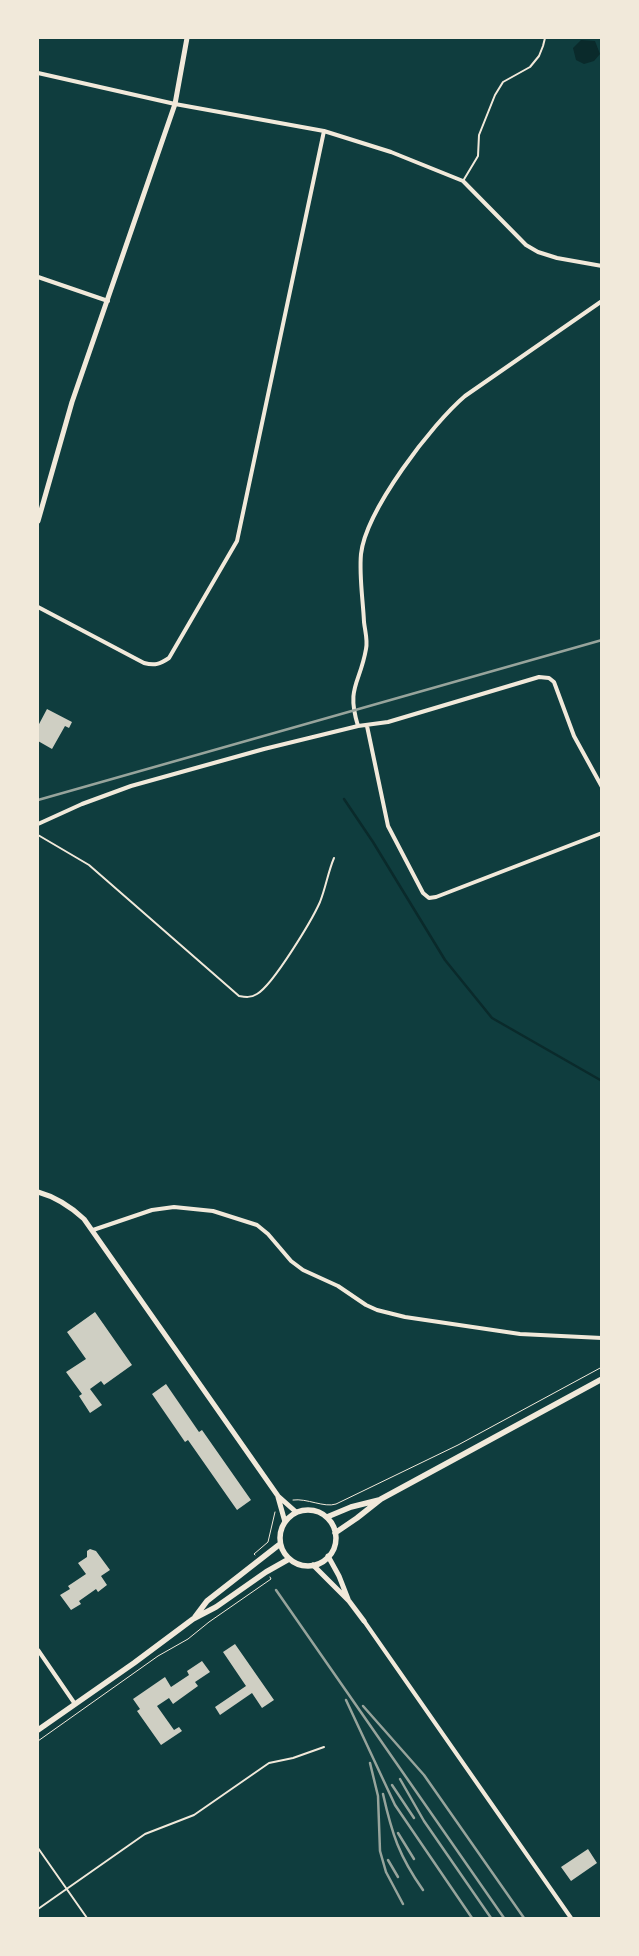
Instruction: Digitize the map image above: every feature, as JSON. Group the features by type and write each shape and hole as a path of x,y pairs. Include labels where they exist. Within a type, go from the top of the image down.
{"main road":[{"path":"335,1532 381,1499 602,1379"},
{"path":"327,1517 351,1507 381,1499"},
{"path":"302,1510 315,1510 327,1517 335,1532 334,1548 328,1556 313,1565 300,1565 289,1559 280,1544 280,1532 284,1522 296,1512 302,1510"},
{"path":"193,1619 207,1601 280,1544"},
{"path":"38,1730 193,1619 216,1607 266,1572 289,1559"}],"street":[{"path":"38,521 67,417 175,104 187,38"},
{"path":"38,73 175,104 324,131 391,152 463,180 526,245 538,252 557,258 602,266"},
{"path":"38,607 144,664 160,664 169,658 236,541 244,514 324,131"},
{"path":"38,277 108,301"},
{"path":"358,726 352,702 353,689 367,648 361,552 370,525 386,494 430,432 449,410 465,396 602,301"},
{"path":"38,824 82,804 131,786 236,756 358,726 388,722 539,677 549,678 554,682 574,736 602,787"},
{"path":"367,726 388,826 422,893 429,898 436,897 602,833"},
{"path":"38,1192 60,1200 73,1209 93,1230 278,1496 296,1512"},
{"path":"93,1230 152,1210 182,1207 214,1211 257,1225 303,1270 338,1286 366,1305 377,1310 405,1317 511,1333 602,1338"},
{"path":"278,1496 284,1522"},
{"path":"328,1556 339,1576 349,1601"},
{"path":"313,1565 349,1601 364,1621 571,1918"},
{"path":"38,1650 75,1704"}],"lane":[{"path":"463,180 478,156 479,135 495,95 504,82 530,67 539,56 544,46 545,38"},
{"path":"38,835 89,865 239,996 248,997 257,994 265,988 298,941 320,901 334,858"},
{"path":"38,1909 145,1834 194,1816 269,1763 293,1758 324,1747"},
{"path":"38,1848 87,1918"}],"path":[{"path":"290,1502 295,1499 315,1501 329,1505 336,1504 458,1445 578,1382 602,1367"},
{"path":"256,1558 254,1554 268,1542 276,1511"},
{"path":"38,1741 158,1656 188,1639 271,1579 269,1575"}],"water":[{"path":"581,40 595,41 600,54 594,61 584,64 576,60 573,48"}],"building":[{"path":"47,709 72,722 69,728 65,726 52,749 38,741 38,726"},
{"path":"95,1312 132,1365 104,1385 101,1381 90,1389 102,1405 90,1413 79,1396 82,1394 66,1372 86,1359 67,1332"},
{"path":"166,1384 199,1432 202,1430 251,1500 237,1510 188,1440 185,1442 152,1394"},
{"path":"90,1549 96,1551 110,1570 101,1576 107,1585 98,1592 96,1589 79,1601 81,1604 71,1610 60,1595 70,1589 68,1586 86,1574 78,1563 87,1557 87,1551"},
{"path":"235,1644 274,1700 262,1708 252,1693 220,1715 215,1707 246,1686 223,1652"},
{"path":"202,1661 210,1672 195,1682 198,1686 173,1704 169,1698 157,1706 174,1730 179,1727 182,1731 161,1745 137,1711 140,1709 133,1699 165,1677 171,1687 189,1675 187,1671"},
{"path":"588,1849 597,1863 571,1881 561,1867"}],"waterway":[{"path":"344,799 373,842 445,960 492,1018 602,1081"}],"railway":[{"path":"38,800 602,640"},
{"path":"276,1590 504,1918"},
{"path":"346,1700 395,1805 472,1918"},
{"path":"363,1706 424,1775 524,1918"},
{"path":"370,1763 378,1796 380,1851 386,1872 403,1904"},
{"path":"400,1779 424,1821 491,1918"},
{"path":"392,1785 414,1818"},
{"path":"383,1794 397,1844 423,1890"},
{"path":"398,1833 414,1859"},
{"path":"388,1860 398,1877"}]}
